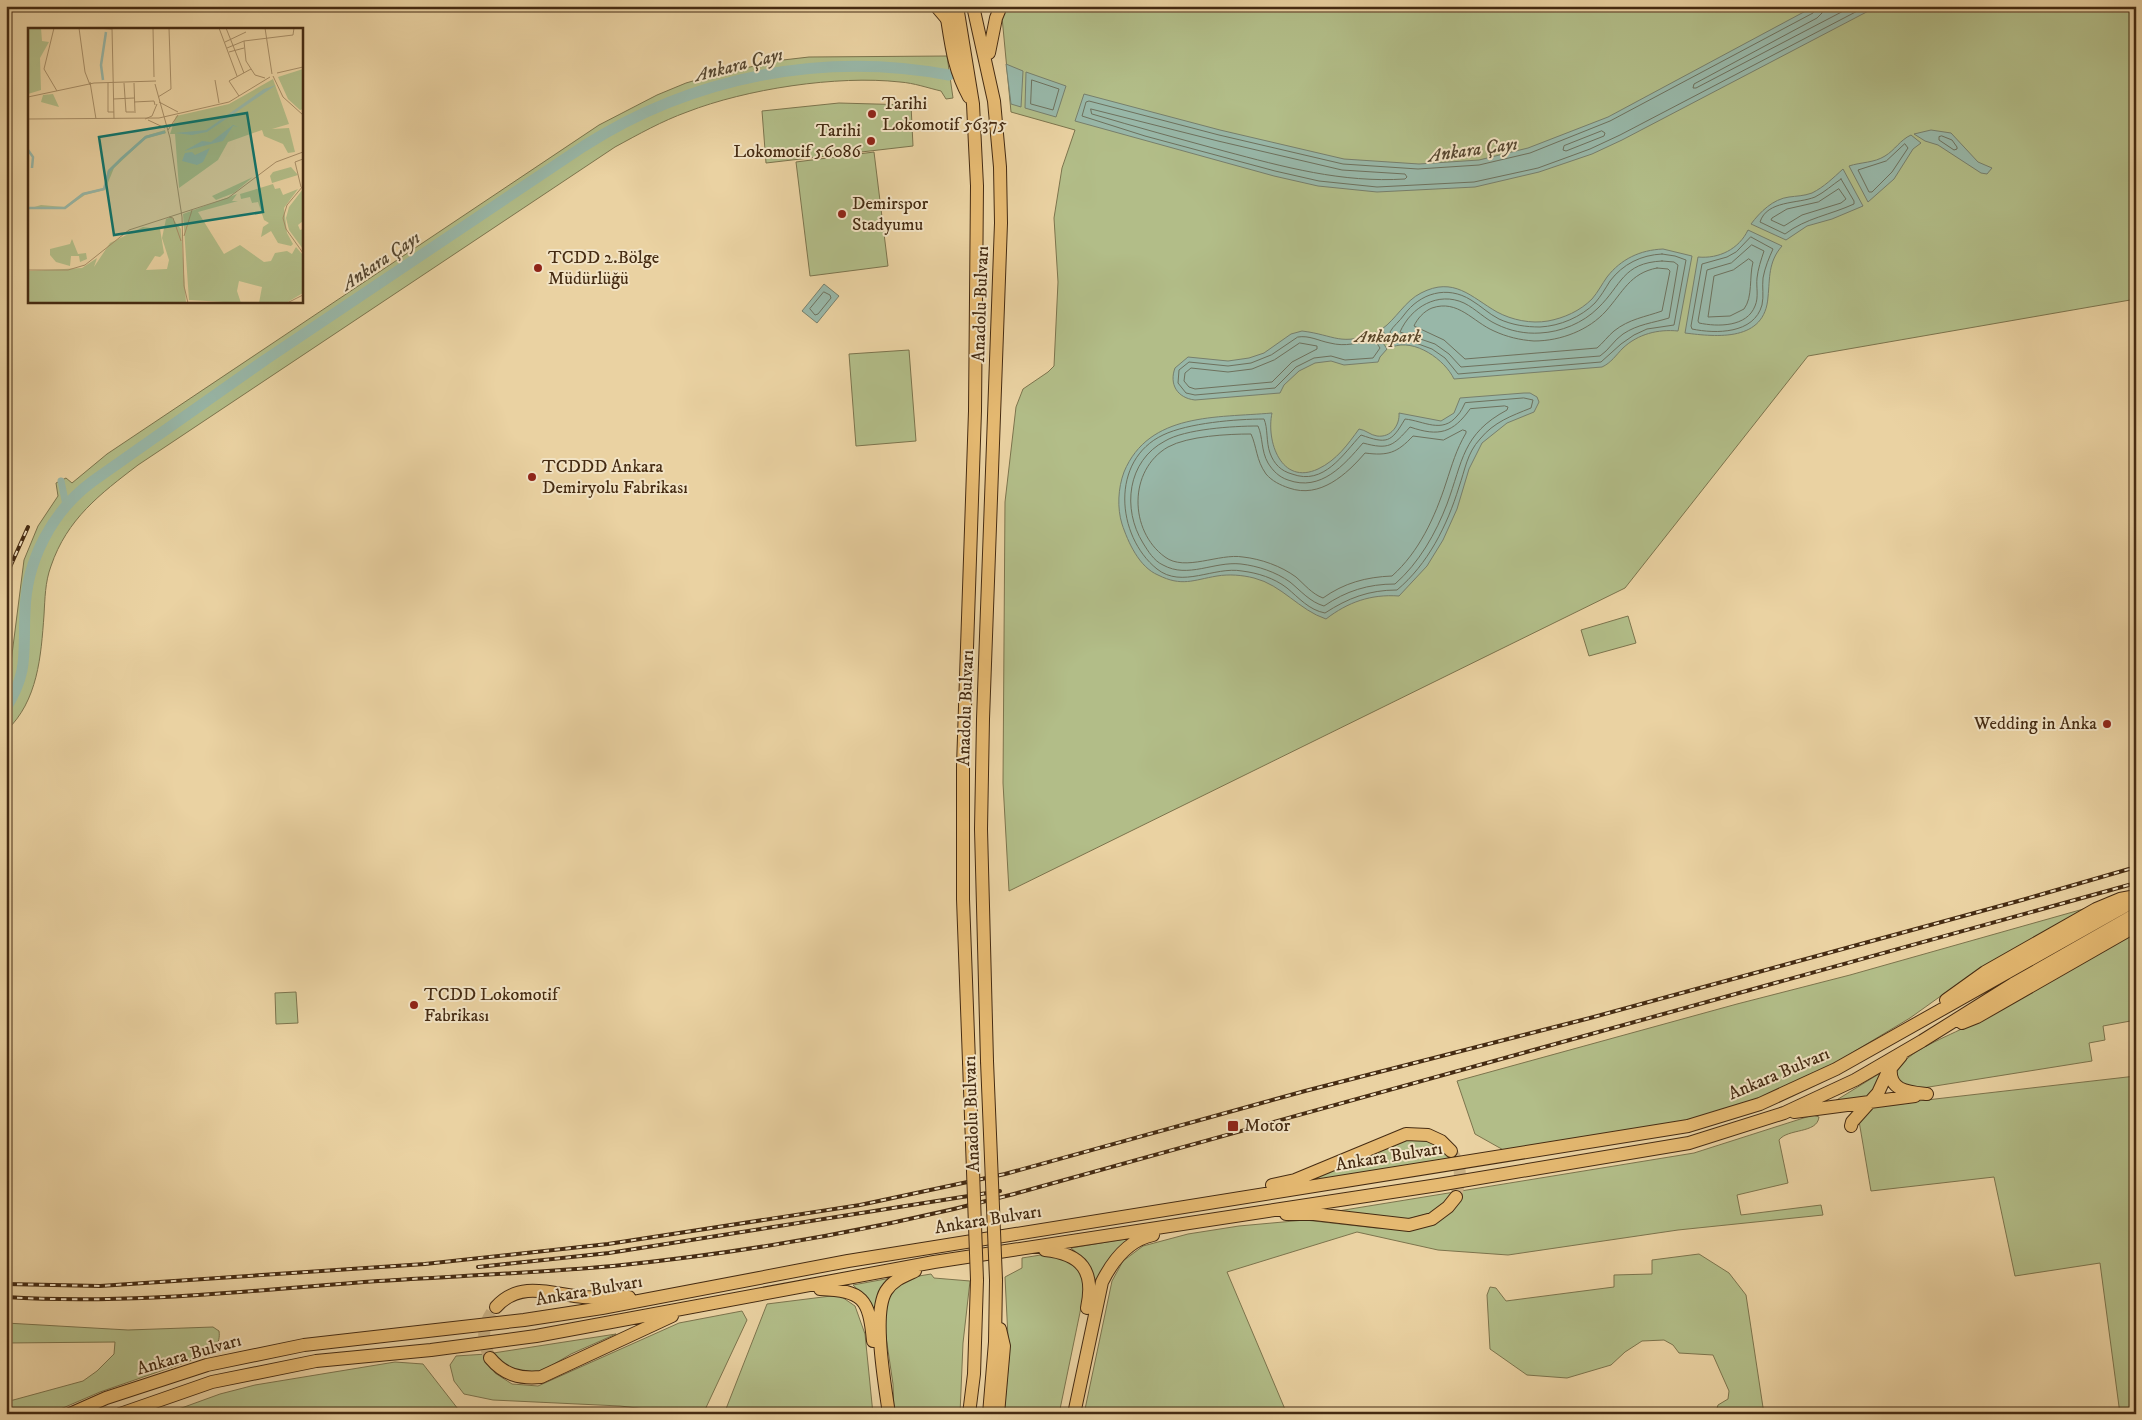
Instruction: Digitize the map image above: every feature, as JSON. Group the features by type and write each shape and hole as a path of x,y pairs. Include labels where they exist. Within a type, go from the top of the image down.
{"main road":[{"path":"936,6 947,20"},
{"path":"945,6 952,56 962,84 973,104"},
{"name":"Anadolu Bulvarı","path":"957,6 973,104 977,186 975,411 963,766 963,899 977,1280 974,1374 969,1414"},
{"path":"973,6 986,53"},
{"path":"982,6 986,53"},
{"path":"986,53 1001,6"},
{"name":"Anadolu Bulvarı","path":"986,53 988,79 994,101 1000,167 1001,223 983,719 981,829 987,1062 996,1280 994,1374 989,1414"},
{"name":"Ankara Bulvarı","path":"1902,1033 1985,972 2096,909 2120,899 2136,896"},
{"name":"Ankara Bulvarı","path":"120,1414 212,1382 316,1361 431,1350 536,1336 934,1262 1438,1185 1689,1143 1784,1113 1854,1080 1922,1041 2011,979 2136,900"},
{"name":"Ankara Bulvarı","path":"70,1414 106,1398 206,1364 304,1344 524,1320 602,1308 848,1261 1154,1211 1432,1169 1688,1126 1760,1104 1836,1070 1902,1033 2136,914"},
{"name":"Ankara Bulvarı","path":"1922,1041 1977,1017 2136,926"},
{"path":"1851,1126 1852,1122 1878,1093 1890,1067 1896,1060 1922,1041"},
{"path":"1784,1113 1867,1104 1927,1094 1908,1092 1897,1088 1891,1074 1891,1068 1896,1060"},
{"path":"1154,1211 1190,1199 1284,1183 1406,1134 1428,1135 1441,1141 1451,1151"},
{"path":"1074,1414 1102,1282 1116,1259 1141,1238 1217,1224 1238,1215 1314,1214 1410,1225 1432,1218 1448,1207 1456,1197"},
{"path":"1027,1248 1066,1253 1082,1264 1089,1278 1090,1292 1066,1414"},
{"path":"889,1414 879,1313 882,1301 885,1292 894,1281 934,1262"},
{"path":"800,1288 846,1290 856,1295 862,1302 868,1312 871,1324 880,1414"},
{"path":"496,1307 504,1298 523,1291 600,1298 640,1296 699,1289"},
{"path":"962,1414 967,1342 977,1305"},
{"path":"490,1358 504,1372 529,1378 541,1377 690,1308"},
{"path":"996,1309 1004,1346 998,1414"}],"green space":[{"name":"Ankapark","path":"1008,6 2136,6 2136,299 1808,356 1625,588 1009,891 1003,783 1005,502 1016,407 1023,389 1054,366 1058,282 1054,218 1062,168 1075,130 1011,112 1002,17"},
{"path":"947,56 953,98 946,99 941,91 916,84 875,80 820,82 736,97 687,112 651,128 615,147 138,465 86,509 66,534 58,549 46,584 41,646 36,677 25,706 6,731 6,683 9,678 24,560 38,526 58,496 56,483 66,478 72,483 107,454 599,125 657,95 686,83 717,74 783,60 809,57"},
{"path":"839,103 911,105 913,146 766,163 762,111"},
{"name":"Demirspor Stadyumu","path":"874,152 888,266 810,276 796,162"},
{"path":"909,350 916,441 856,446 849,354"},
{"path":"1628,616 1636,643 1589,656 1581,630"},
{"path":"2087,908 1945,993 1910,1018 1835,1063 1748,1103 1680,1122 1507,1152 1475,1134 1457,1081 1850,975"},
{"path":"2136,931 2136,1020 2103,1026 2105,1040 2089,1043 2092,1061 1910,1090 1898,1084 1896,1072 1901,1064 1918,1051 1969,1025"},
{"path":"296,992 298,1023 276,1024 275,993"},
{"path":"1882,1072 1871,1096 1835,1101"},
{"path":"2136,1076 2136,1414 2120,1414 2100,1263 2015,1276 1994,1177 1871,1191 1859,1121 1874,1106"},
{"path":"1813,1115 1819,1117 1813,1126 1783,1136 1779,1140 1788,1183 1737,1195 1741,1215 1821,1205 1823,1215 1678,1230 1508,1255 1438,1250 1357,1232 1227,1272 1287,1414 1084,1414 1112,1281 1123,1261 1143,1246 1188,1234 1239,1226 1305,1220 1376,1228 1412,1229 1446,1216 1461,1199 1435,1212 1404,1220 1332,1212 1694,1153"},
{"path":"1420,1138 1438,1144 1450,1160 1308,1181 1401,1139"},
{"path":"1131,1238 1095,1296 1085,1260 1071,1248"},
{"path":"1047,1254 1064,1259 1079,1269 1084,1293 1059,1414 1004,1414 1009,1358 1005,1277 1022,1268 1022,1258"},
{"path":"1699,1254 1729,1273 1746,1295 1764,1414 1715,1414 1718,1405 1728,1399 1729,1391 1713,1355 1679,1353 1673,1345 1664,1340 1642,1341 1625,1352 1611,1365 1567,1378 1527,1375 1490,1349 1487,1295 1490,1287 1496,1288 1506,1301 1614,1287 1614,1275 1652,1274 1652,1260"},
{"path":"931,1274 934,1278 970,1281 963,1343 960,1414 894,1414 893,1384 885,1330 886,1299 892,1290 913,1277"},
{"path":"891,1278 876,1316 868,1299 853,1285"},
{"path":"839,1295 855,1306 865,1334 873,1414 724,1414 767,1304"},
{"path":"742,1311 747,1320 703,1414 663,1414 655,1410 620,1406 493,1400 464,1394 454,1381 450,1365 456,1356 487,1354 616,1334 571,1354 544,1370 529,1374 488,1362 495,1373 512,1384 538,1386 679,1323"},
{"path":"6,1323 128,1330 213,1327 219,1331 219,1340 215,1347 201,1357 100,1392 49,1414 6,1414 6,1402 83,1381 97,1371 114,1354 115,1342 6,1343"},
{"path":"395,1362 423,1364 458,1409 474,1414 165,1414 220,1394 255,1385"}],"water":[{"path":"1815,6 1878,6 1592,154 1539,172 1475,187 1377,192 1318,186 1274,176 1075,121 1084,94 1220,130 1344,159 1419,164 1479,160 1528,148 1608,117"},
{"path":"1006,64 1023,71 1021,107 1011,104"},
{"path":"1026,72 1066,86 1056,117 1025,108"},
{"path":"1931,130 1951,133 1978,162 1992,168 1987,174 1981,173 1938,145 1925,141 1914,134"},
{"path":"1911,135 1921,143 1913,149 1894,179 1868,202 1849,166 1872,161 1889,154"},
{"path":"1843,169 1863,206 1832,219 1807,226 1786,240 1751,224 1772,203 1783,198 1812,193"},
{"path":"1748,230 1782,246 1772,264 1765,312 1758,322 1749,329 1737,333 1711,335 1685,333 1698,257 1713,256 1728,251 1739,243"},
{"path":"1663,249 1692,256 1678,331 1649,333 1635,339 1602,367 1454,379 1444,365 1428,352 1410,346 1392,347 1382,329 1415,296 1433,288 1443,287 1462,290 1497,312 1515,319 1528,322 1554,320 1572,313 1587,303 1612,271 1625,260 1647,251"},
{"path":"824,284 839,296 817,323 802,311"},
{"path":"1302,331 1338,339 1354,339 1376,332 1387,349 1378,362 1344,365 1331,361 1315,363 1299,371 1284,385 1280,393 1195,400 1183,396 1174,385 1173,374 1175,368 1188,357 1228,361 1249,358 1264,353 1291,334"},
{"path":"1530,393 1537,397 1539,402 1534,412 1507,423 1482,443 1469,469 1457,509 1443,540 1427,566 1399,596 1379,596 1360,600 1326,619 1307,610 1273,586 1254,578 1226,575 1188,582 1166,579 1151,571 1140,560 1127,538 1120,518 1120,485 1124,472 1135,452 1150,438 1167,428 1208,418 1272,413 1271,436 1279,458 1294,471 1305,473 1318,469 1331,461 1342,451 1359,429 1377,436 1390,433 1398,422 1399,413 1441,421 1454,413 1460,398"}],"waterway":[{"name":"Ankara Çayı","path":"6,708 22,672 25,612 30,574 44,539 65,507 93,481 265,360 584,146 626,122 669,102 714,87 760,76 807,69 854,66 902,68 949,75"},
{"path":"61,481 66,505"}],"tunnel":[{"path":"1451,1151 1458,1163 1460,1174 1456,1197"},
{"path":"490,1358 485,1344 484,1331 488,1319 496,1307"}],"railway":[{"path":"6,576 28,527"},
{"path":"6,1284 100,1286 425,1264 608,1244 860,1205 1005,1174 1305,1091 1590,1018 2136,867"},
{"path":"6,1297 53,1299 146,1298 378,1281 525,1273 613,1266 715,1254 815,1238 964,1207 1014,1194 2136,883"},
{"path":"478,1267 609,1253 1000,1191"}],"place":[{"name":"Tarihi Lokomotif 56375","path":"872,114"},
{"name":"Tarihi Lokomotif 56086","path":"871,141"},
{"name":"Demirspor Stadyumu","path":"842,214"},
{"name":"TCDD 2.Bölge Müdürlüğü","path":"538,268"},
{"name":"TCDDD Ankara Demiryolu Fabrikası","path":"532,477"},
{"name":"Wedding in Anka","path":"2107,724"},
{"name":"TCDD Lokomotif Fabrikası","path":"414,1005"},
{"name":"Motor","path":"1233,1126"}]}
